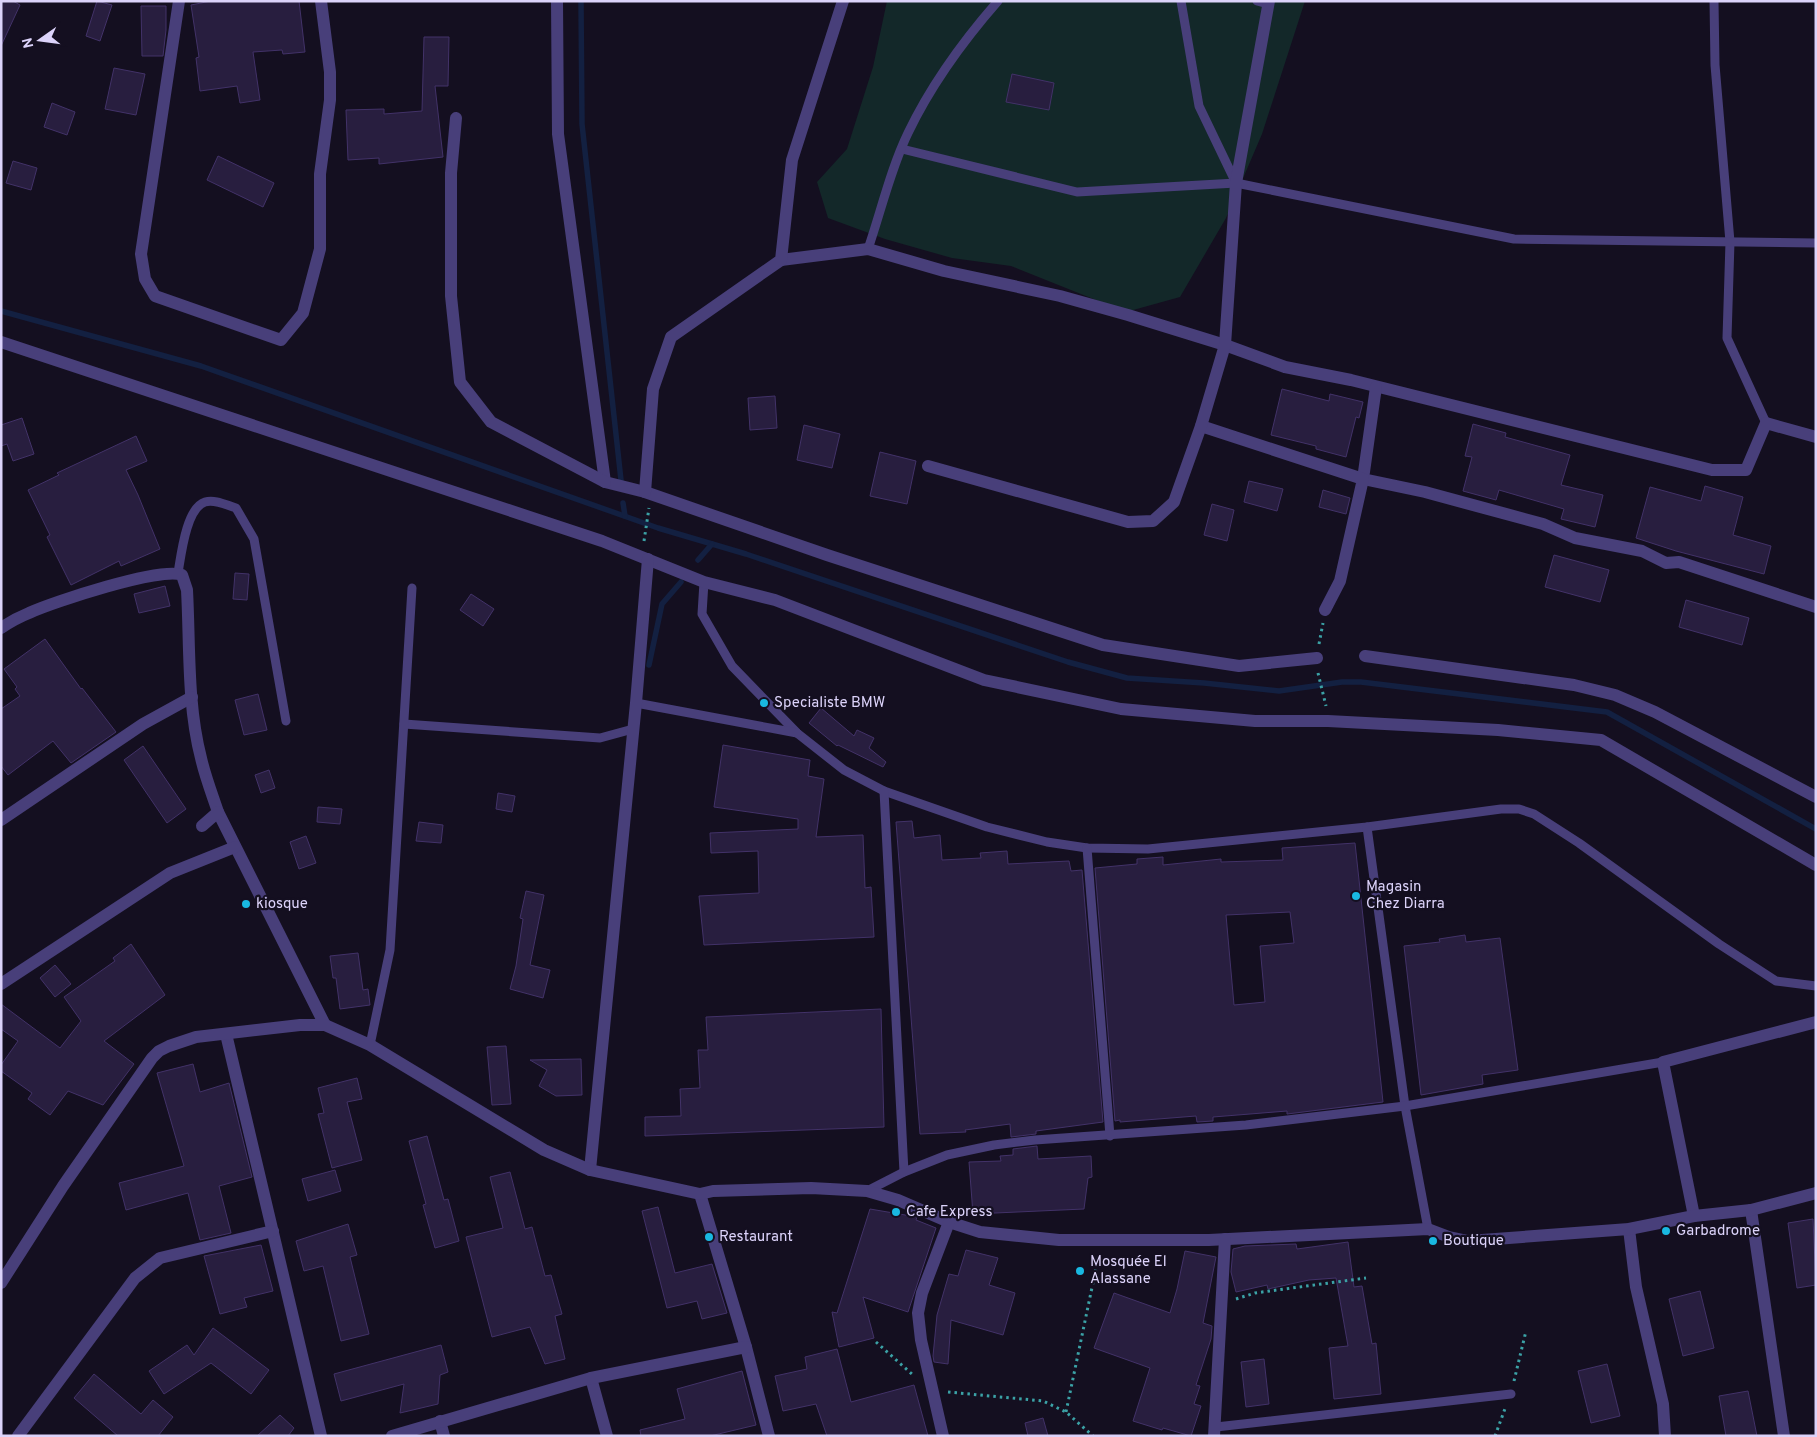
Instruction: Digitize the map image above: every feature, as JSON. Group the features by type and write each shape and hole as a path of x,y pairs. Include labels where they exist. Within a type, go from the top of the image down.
{"street":[{"path":"179,1 141,254 145,279 155,296 281,340 303,313 320,249 320,174 330,100 330,72 321,1"},
{"path":"557,1 558,134 605,482"},
{"path":"781,260 792,160 843,1"},
{"path":"928,466 1128,522 1153,521 1174,502 1202,426 1225,345 1236,183 1265,2"},
{"path":"456,118 451,173 450,296 460,382 491,422 605,482 645,492 827,555 1103,645 1239,666 1317,663"},
{"path":"645,492 653,389 671,338 781,260 868,249 944,271 1068,299 1225,345 1285,367 1376,387 1712,470 1746,470 1766,423 1816,437"},
{"path":"1,342 602,541 704,582 775,600 984,680 1121,709 1254,721 1328,721 1498,730 1601,740 1816,865"},
{"path":"1325,610 1340,581 1363,479 1376,387"},
{"path":"1202,426 1363,479 1425,492 1543,524 1575,538 1642,551 1666,563 1679,562 1816,607"},
{"path":"590,1170 634,729 648,559"},
{"path":"2,627 29,612 109,586 165,574 178,573 185,580 192,697 200,756 218,812 325,1025"},
{"path":"1365,656 1574,686 1615,694 1655,712 1816,797"},
{"path":"1,820 143,724 192,697"},
{"path":"202,826 218,812"},
{"path":"1,984 170,873 235,846"},
{"path":"1694,1216 1662,1062 1816,1022"},
{"path":"1,1283 63,1186 152,1058 159,1051 180,1041 196,1037 300,1025 325,1025 370,1045 544,1150 590,1170 700,1194 713,1191 811,1188 866,1191 898,1200 949,1222 980,1232 1017,1237 1059,1240 1225,1239 1428,1229 1449,1238 1468,1241 1629,1229 1694,1216 1751,1210 1816,1193"},
{"path":"226,1034 321,1436"},
{"path":"700,1194 746,1347 768,1436"},
{"path":"1751,1210 1784,1436"},
{"path":"943,1436 921,1340 918,1313 922,1293 949,1222"},
{"path":"1629,1229 1636,1287 1663,1404 1665,1436"},
{"path":"18,1436 135,1278 160,1258 273,1231"},
{"path":"1215,1432 1220,1304 1225,1239"},
{"path":"392,1436 591,1378 746,1347"},
{"path":"591,1378 607,1436"},
{"path":"440,1421 444,1436"}],"lane":[{"path":"868,249 907,134 936,80 976,26 998,1"},
{"path":"1181,1 1199,106 1236,183"},
{"path":"1714,1 1715,66 1730,242 1727,338 1766,423"},
{"path":"902,148 1077,192 1236,183 1514,239 1816,242"},
{"path":"178,573 185,534 197,507 205,502 215,502 236,508 254,539 286,721"},
{"path":"704,582 702,614 732,666 797,733 844,770 884,791 987,828 1047,842 1086,848 1148,849 1367,827 1501,809 1519,809 1534,814 1579,843 1719,944 1776,980 1816,986"},
{"path":"370,1045 390,950 412,588"},
{"path":"636,703 797,733"},
{"path":"404,724 600,738 634,729"},
{"path":"884,791 904,1172"},
{"path":"1367,827 1405,1106 1428,1229"},
{"path":"1086,848 1110,1136"},
{"path":"866,1191 904,1172 947,1155 994,1145 1035,1140 1246,1125 1405,1106 1662,1062"},
{"path":"1215,1432 1510,1394"}],"path":[{"path":"644,544 649,510"},
{"path":"1325,610 1317,663 1326,706"},
{"path":"1066,1412 1102,1240"},
{"path":"1220,1304 1255,1293 1366,1278"},
{"path":"876,1342 932,1391 1043,1401 1066,1412 1093,1436"}],"green space":[{"path":"887,1 1305,1 1262,134 1226,218 1180,297 1126,312 1011,266 952,258 885,239 828,218 817,182 847,149 873,67"}],"building":[{"path":"1,1 13,1 20,5 1,46"},
{"path":"97,1 112,5 100,41 86,36"},
{"path":"211,1 299,1 305,52 283,54 282,50 253,52 260,100 240,103 237,86 200,91 196,58 199,57 191,5"},
{"path":"141,6 166,6 163,56 142,56"},
{"path":"424,37 449,37 448,86 435,86 443,157 379,164 379,158 348,160 346,110 384,109 384,114 422,111"},
{"path":"114,68 145,74 136,115 105,109"},
{"path":"1012,74 1054,83 1049,110 1006,102"},
{"path":"52,103 75,112 67,135 44,127"},
{"path":"218,156 274,183 263,207 207,180"},
{"path":"13,161 37,168 31,190 6,183"},
{"path":"1282,389 1329,401 1330,394 1363,402 1359,418 1356,417 1346,457 1316,449 1316,446 1271,435"},
{"path":"775,396 777,428 750,430 748,398"},
{"path":"22,418 34,454 13,461 7,444 1,446 1,425"},
{"path":"1473,424 1506,433 1505,437 1570,455 1561,485 1603,495 1595,527 1561,519 1564,509 1499,490 1496,500 1463,491 1472,457 1465,456"},
{"path":"804,425 840,434 832,468 797,460"},
{"path":"136,436 147,461 126,470 160,549 121,566 119,561 71,585 47,537 50,535 28,490 59,475 57,473"},
{"path":"880,452 916,461 907,504 870,496"},
{"path":"1249,481 1283,489 1277,511 1244,502"},
{"path":"1705,486 1743,497 1733,535 1771,546 1764,574 1676,551 1636,538 1650,487 1701,501"},
{"path":"1323,490 1350,498 1346,514 1319,507"},
{"path":"1212,504 1234,510 1227,541 1204,535"},
{"path":"1554,555 1609,570 1600,602 1545,587"},
{"path":"235,573 249,574 247,600 233,599"},
{"path":"165,586 170,606 139,613 134,594"},
{"path":"471,594 494,609 483,626 460,610"},
{"path":"1686,600 1749,618 1742,645 1679,627"},
{"path":"45,639 81,689 116,732 71,763 53,741 8,775 1,766 1,709 20,696 15,689 17,687 4,669"},
{"path":"258,694 267,730 244,735 235,700"},
{"path":"821,708 854,736 857,730 874,738 869,748 886,762 883,767 837,746 809,723"},
{"path":"723,745 810,760 808,776 824,779 816,837 863,835 865,888 871,887 874,937 704,945 699,896 759,893 758,851 711,853 710,833 798,829 798,819 714,807"},
{"path":"143,746 186,809 167,823 124,760"},
{"path":"269,770 275,788 261,793 255,775"},
{"path":"498,793 515,796 512,812 496,809"},
{"path":"318,807 342,809 340,824 317,822"},
{"path":"912,821 914,838 940,835 942,860 981,858 980,853 1007,851 1008,864 1069,861 1071,871 1082,870 1103,1122 1036,1131 1036,1134 1011,1137 1010,1124 965,1130 966,1132 920,1134 896,822"},
{"path":"419,822 443,825 441,843 416,841"},
{"path":"306,836 316,863 299,869 290,842"},
{"path":"1355,843 1383,1102 1287,1114 1287,1111 1213,1117 1213,1121 1197,1122 1196,1116 1115,1121 1095,868 1137,864 1137,859 1163,857 1163,865 1221,859 1221,862 1283,860 1282,848","holes":["1290,912 1294,943 1260,946 1265,1002 1234,1005 1226,915"]},
{"path":"526,891 544,895 530,965 550,970 543,998 510,989 516,966 523,919 520,918"},
{"path":"1465,935 1466,942 1500,938 1518,1070 1482,1075 1483,1084 1421,1095 1404,946 1440,942 1439,939"},
{"path":"131,944 165,995 104,1041 134,1064 103,1105 68,1091 50,1115 28,1099 32,1093 1,1071 1,1065 18,1041 1,1029 1,1004 60,1048 81,1021 64,997 115,961 113,958"},
{"path":"358,953 363,990 368,989 370,1005 340,1009 336,978 333,978 330,956"},
{"path":"55,965 71,984 55,997 40,978"},
{"path":"881,1009 884,1127 645,1136 645,1117 681,1116 680,1089 700,1088 698,1050 708,1050 706,1017"},
{"path":"506,1046 511,1104 492,1105 487,1047"},
{"path":"581,1059 582,1095 556,1096 539,1086 547,1070 530,1060"},
{"path":"193,1064 200,1092 229,1083 252,1177 219,1186 231,1233 200,1240 188,1193 126,1210 119,1183 184,1166 157,1073"},
{"path":"357,1078 362,1099 347,1102 362,1160 332,1168 318,1114 324,1113 318,1088"},
{"path":"427,1136 444,1200 448,1199 459,1241 435,1248 423,1205 426,1204 409,1141"},
{"path":"1037,1146 1038,1159 1091,1156 1092,1177 1088,1178 1084,1209 973,1214 969,1162 1001,1161 1000,1156 1013,1155 1013,1149"},
{"path":"335,1170 341,1191 308,1201 302,1179"},
{"path":"510,1172 525,1229 532,1227 545,1276 551,1275 562,1314 555,1316 565,1359 545,1364 530,1327 492,1337 466,1237 503,1228 490,1177"},
{"path":"658,1207 675,1273 712,1264 727,1313 702,1319 697,1301 667,1308 642,1211"},
{"path":"870,1209 917,1217 916,1220 936,1228 908,1312 863,1297 874,1338 839,1347 832,1312 837,1313"},
{"path":"1813,1219 1816,1285 1797,1288 1788,1223"},
{"path":"348,1224 357,1255 350,1257 369,1334 341,1341 323,1266 304,1271 296,1241"},
{"path":"1348,1242 1354,1287 1362,1286 1372,1344 1376,1343 1381,1394 1334,1399 1329,1348 1348,1346 1336,1278 1309,1280 1268,1289 1267,1285 1236,1292 1231,1272 1233,1249 1245,1246 1296,1244 1297,1249"},
{"path":"261,1245 273,1291 244,1298 247,1307 220,1314 204,1256"},
{"path":"966,1250 998,1258 989,1285 1015,1293 1003,1335 951,1320 948,1364 934,1362 937,1315 949,1274 958,1276"},
{"path":"1185,1251 1216,1257 1203,1323 1212,1326 1211,1339 1196,1385 1200,1386 1194,1404 1201,1406 1191,1436 1133,1421 1150,1368 1094,1348 1114,1293 1170,1313"},
{"path":"1700,1291 1714,1348 1683,1356 1669,1299"},
{"path":"213,1328 269,1370 251,1394 211,1363 164,1394 149,1371 187,1345 194,1355"},
{"path":"441,1345 448,1372 440,1375 438,1404 400,1413 404,1384 341,1401 334,1374"},
{"path":"837,1349 851,1402 914,1385 928,1436 827,1436 816,1404 783,1411 775,1376 807,1369 805,1357"},
{"path":"1264,1359 1269,1404 1246,1407 1241,1362"},
{"path":"1607,1364 1620,1416 1591,1423 1578,1371"},
{"path":"742,1371 756,1425 710,1436 641,1436 640,1430 685,1419 677,1389"},
{"path":"94,1374 141,1414 153,1400 173,1417 158,1436 118,1436 74,1398"},
{"path":"1748,1391 1757,1436 1726,1436 1719,1396"},
{"path":"280,1415 294,1428 288,1436 257,1436"},
{"path":"1043,1418 1048,1436 1028,1436 1025,1423"}],"waterway":[{"path":"581,1 582,124 621,480"},
{"path":"1,311 201,366 658,528 746,554 1068,662 1127,678 1204,683 1279,691 1342,682 1361,682 1607,712 1816,829"},
{"path":"623,503 625,516"},
{"path":"698,560 712,544"},
{"path":"649,665 662,604 681,582"}],"place":[{"name":"Specialiste BMW","path":"764,703"},
{"name":"Magasin Chez Diarra","path":"1356,896"},
{"name":"kiosque","path":"246,904"},
{"name":"Cafe Express","path":"896,1212"},
{"name":"Garbadrome","path":"1666,1231"},
{"name":"Restaurant","path":"709,1237"},
{"name":"Boutique","path":"1433,1241"},
{"name":"Mosquée El Alassane","path":"1080,1271"}]}
